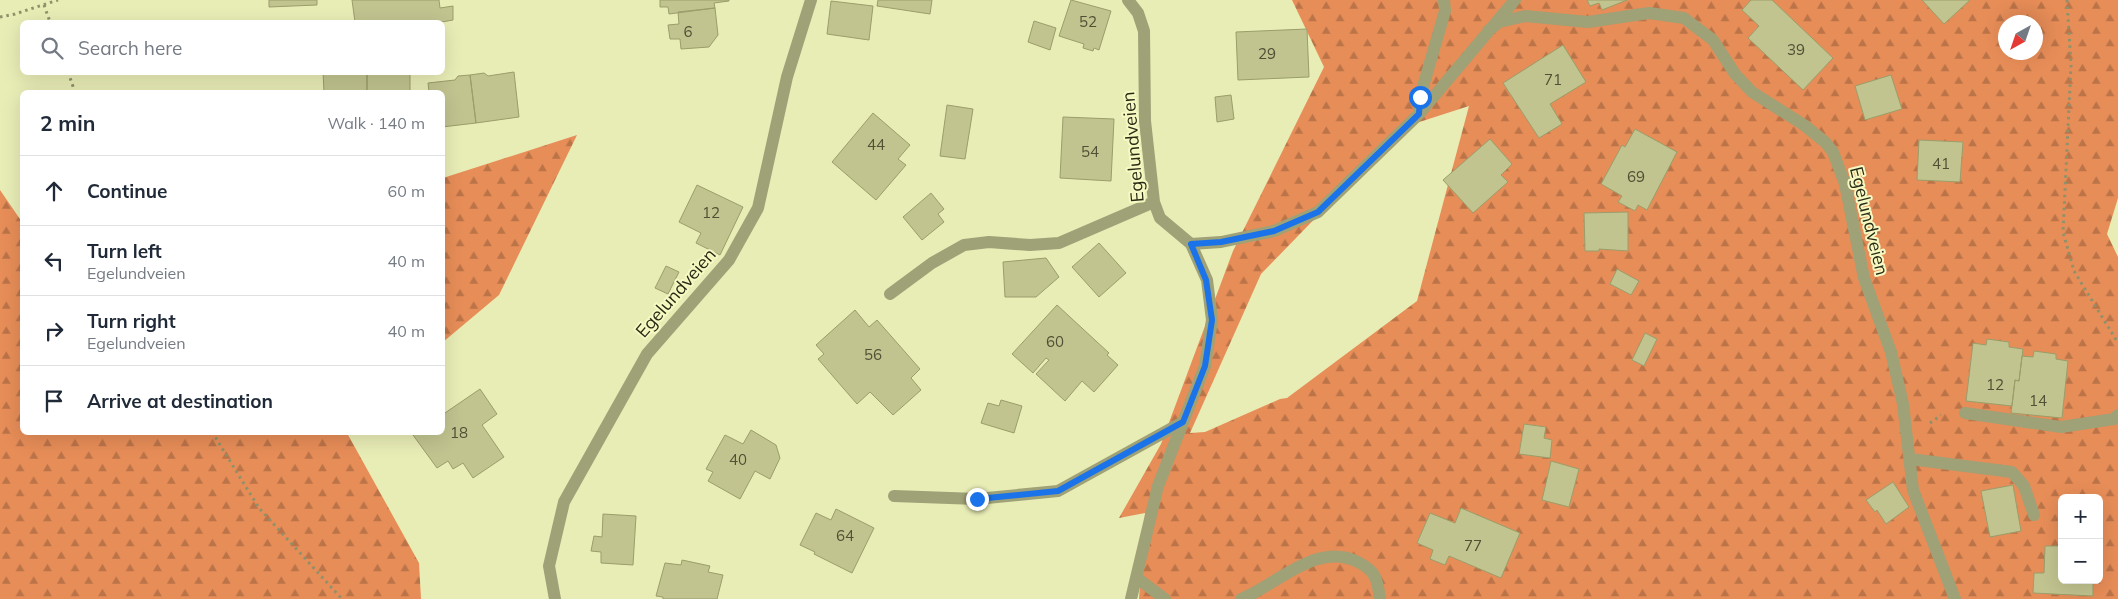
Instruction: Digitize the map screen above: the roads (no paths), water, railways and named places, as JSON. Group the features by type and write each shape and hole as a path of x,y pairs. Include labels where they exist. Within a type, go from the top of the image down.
{"street":[{"name":"Egelundveien","path":"556,599 549,566 564,502 647,354 729,260 758,208 787,77 811,0"},
{"name":"Egelundveien","path":"1128,0 1138,13 1144,31 1146,121 1154,202 1160,218 1191,244 1206,280 1212,320 1205,366 1158,486 1131,599"},
{"path":"1419,114 1420,97 1445,11 1444,0"},
{"path":"1191,244 1221,242 1274,231 1318,212 1419,114 1515,0"},
{"name":"Egelundveien","path":"1488,30 1499,22 1525,16 1588,22 1648,13 1684,18 1713,40 1735,74 1752,92 1804,125 1825,142 1833,152 1845,184 1864,278 1891,352 1903,404 1912,490 1955,599"},
{"path":"890,294 932,263 964,245 989,242 1030,246 1059,243 1154,202"},
{"path":"1964,413 2061,427 2114,419 2118,415"},
{"path":"894,496 977,499 1058,491 1183,422"},
{"path":"1910,459 2012,472 2024,486 2034,515"},
{"path":"1241,599 1315,558 1346,556 1371,568 1378,580 1380,599"},
{"path":"1137,578 1165,599"}]}
